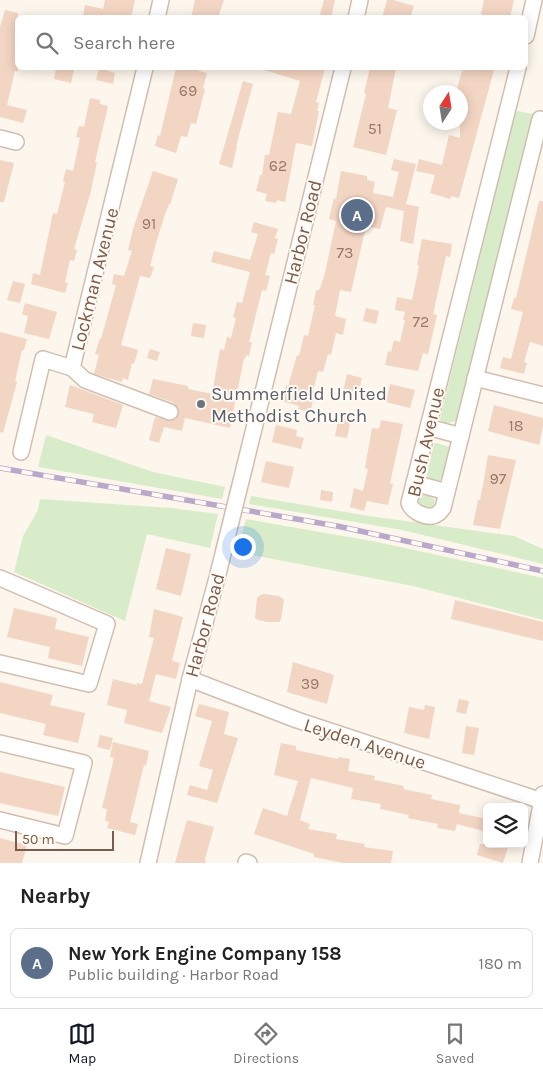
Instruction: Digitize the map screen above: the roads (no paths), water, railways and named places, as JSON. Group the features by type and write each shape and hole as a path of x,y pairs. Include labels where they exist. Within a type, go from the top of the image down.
{"street":[{"path":"158,15 161,0"},
{"path":"357,15 360,0"},
{"path":"528,27 534,0"},
{"name":"Lockman Avenue","path":"21,452 43,359 72,368 145,70"},
{"name":"Harbor Road","path":"148,863 190,679 218,574 343,70"},
{"name":"Bush Avenue","path":"517,70 409,503 411,509 420,513 438,514 443,508 542,119"},
{"path":"0,138 16,142"},
{"path":"72,368 85,380 170,412"},
{"path":"475,378 543,395"},
{"path":"428,427 461,436"},
{"path":"414,482 447,492"},
{"path":"0,578 107,624 89,684 0,663"},
{"name":"Leyden Avenue","path":"190,679 297,720 542,797"},
{"path":"0,743 84,763 65,836 0,820"},
{"path":"535,861 542,797"}],"railway":[{"path":"0,468 337,526 543,571"}],"place":[{"name":"New York Engine Company 158","path":"357,215"},
{"name":"Summerfield United Methodist Church","path":"201,404"}]}
